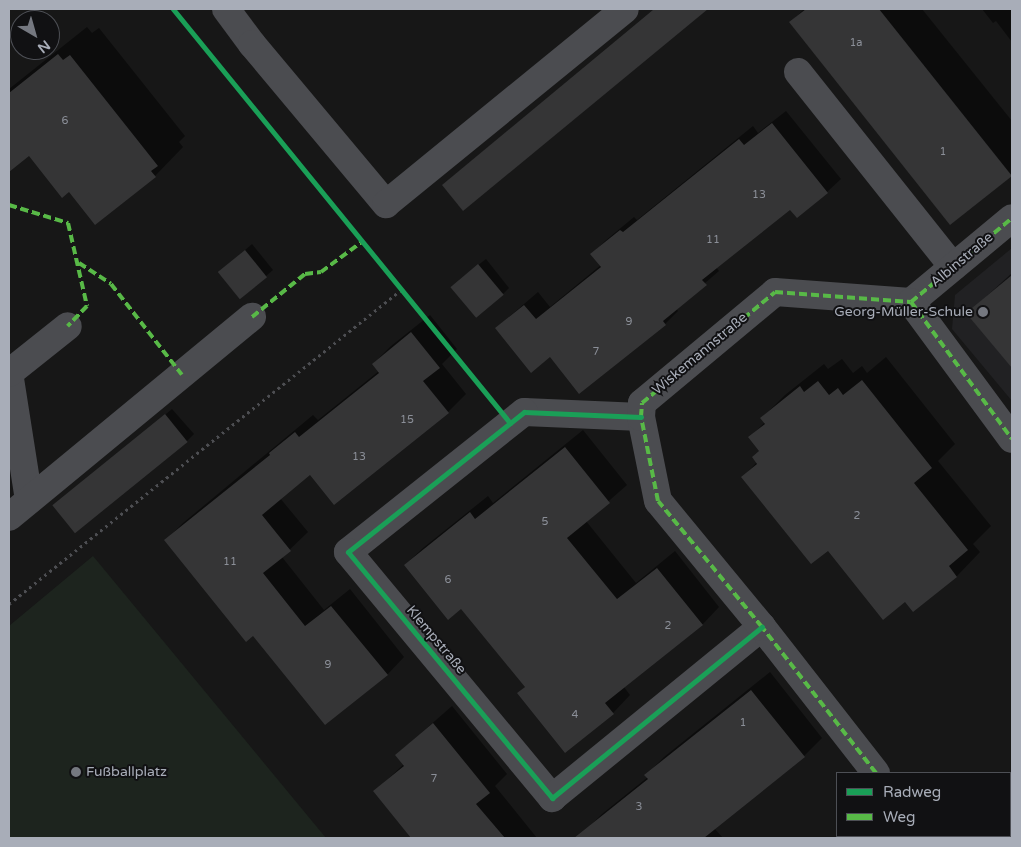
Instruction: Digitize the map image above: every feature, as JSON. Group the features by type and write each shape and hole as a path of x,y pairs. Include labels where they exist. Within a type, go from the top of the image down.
{"street":[{"path":"226,9 252,44 386,204 625,9"},
{"path":"798,72 953,267"},
{"name":"Albinstraße","path":"911,302 1012,218"},
{"name":"Wiskemannstraße","path":"641,417 642,402 775,292 911,302"},
{"path":"911,302 1012,439"},
{"path":"9,517 252,317"},
{"path":"29,500 9,373 68,326"},
{"name":"Klempstraße","path":"641,417 524,412 348,552 552,798 762,627"},
{"path":"641,417 658,501 762,627 875,772"}],"path":[{"path":"9,604 402,289"}],"shaded area":[{"name":"Georg-Müller-Schule","path":"1012,248 1012,401 952,329 955,295"},
{"path":"93,556 326,838 9,838 9,626"}],"building":[{"path":"654,9 708,9 463,211 442,185"},
{"path":"806,9 879,9 1012,176 950,225 789,22"},
{"path":"70,55 158,166 151,171 156,177 95,225 69,192 62,198 29,156 9,172 9,93 50,60 60,60 60,56 63,60"},
{"path":"772,123 828,193 797,218 790,210 702,280 707,285 663,321 666,325 579,394 550,357 531,373 495,328 524,305 536,319 601,267 590,254 620,230 623,232 739,139 744,145"},
{"path":"245,250 267,277 240,299 218,272"},
{"path":"478,264 504,295 476,318 450,287"},
{"path":"1012,275 1012,368 966,313"},
{"path":"411,332 440,368 423,381 449,413 334,505 310,475 262,515 291,551 263,573 305,626 331,606 388,675 325,725 253,636 246,642 164,540 270,455 269,453 295,432 299,437 379,373 372,364"},
{"path":"862,380 932,468 914,483 968,550 949,566 957,577 913,612 905,602 883,620 828,551 811,564 741,477 757,464 752,457 759,451 748,437 765,424 760,418 800,386 804,392 818,381 829,395 838,388 843,395"},
{"path":"165,414 188,442 75,533 52,505"},
{"path":"565,447 610,503 567,538 617,599 657,568 703,625 605,703 614,714 565,753 517,693 525,687 461,609 448,620 404,565 470,512 475,519"},
{"path":"751,690 805,757 704,838 574,838 648,779 644,775"},
{"path":"433,723 490,793 476,804 505,838 411,838 373,791 404,766 395,755"}],"marked path":[{"path":"9,205 68,223 87,306 68,326"},
{"path":"911,302 1012,218"},
{"path":"252,317 305,274 321,272 363,241"},
{"path":"79,263 111,284 182,375"},
{"path":"875,772 762,627 658,501 641,417 642,403 775,292 911,302 1012,439"}],"cycle path":[{"path":"173,9 510,423"},
{"path":"641,417 524,412 348,552 552,798 762,627"}],"place":[{"name":"Georg-Müller-Schule","path":"983,312"},
{"name":"Fußballplatz","path":"76,772"}]}
